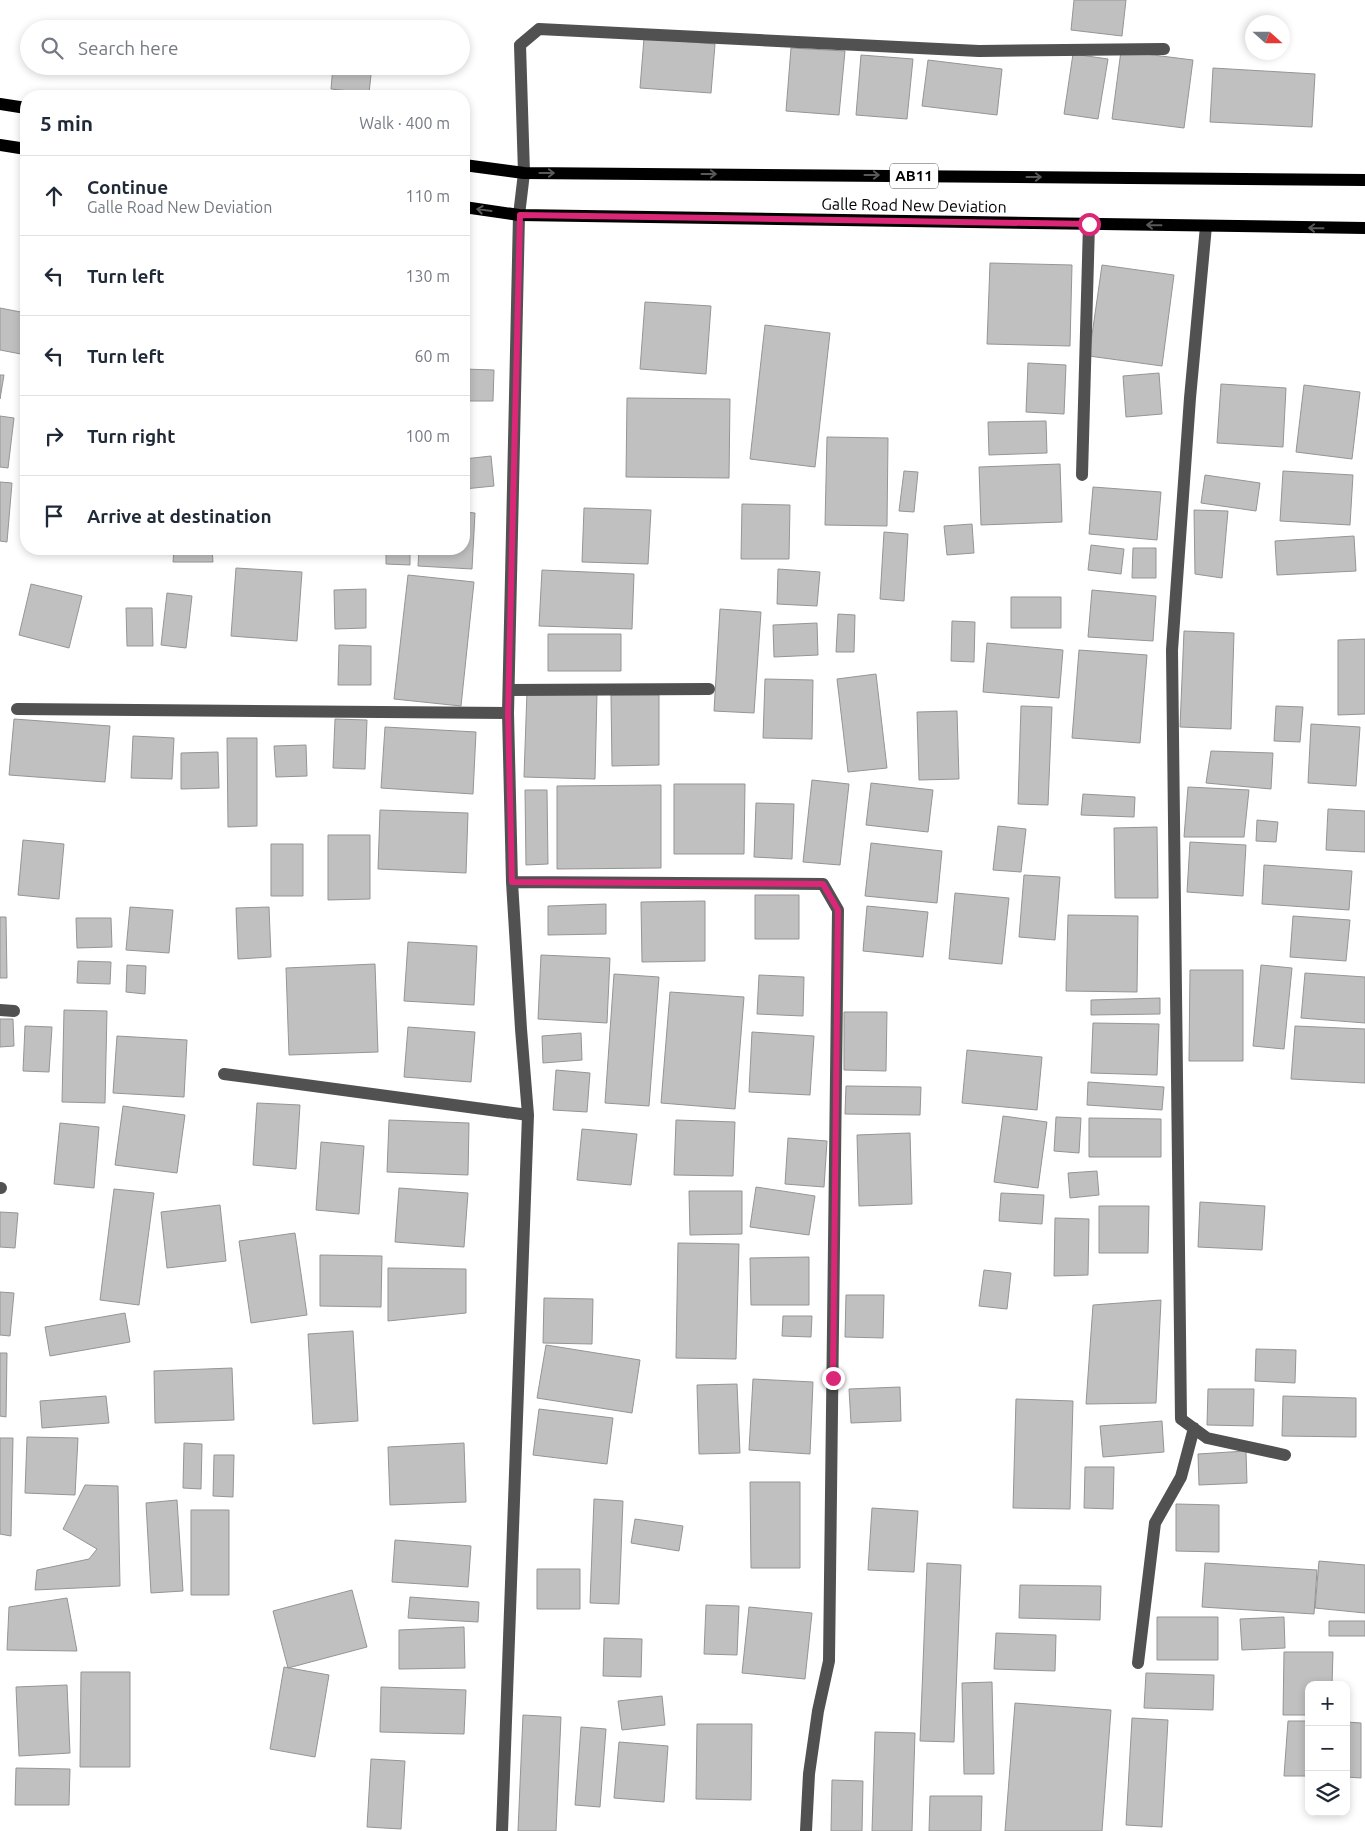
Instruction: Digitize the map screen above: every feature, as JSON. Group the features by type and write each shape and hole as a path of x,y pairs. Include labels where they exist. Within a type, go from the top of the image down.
{"main road":[{"path":"0,104 20,107"},
{"path":"0,145 20,148"},
{"name":"Galle Road New Deviation","path":"470,166 524,172 1365,180"},
{"name":"Galle Road New Deviation","path":"470,208 520,215 1365,228"}],"street":[{"path":"502,1831 528,1115 512,882 508,713 520,215 524,172 520,45 539,29 979,51 1164,49"},
{"path":"1082,475 1089,224"},
{"path":"1206,226 1190,398 1172,650 1181,1419 1207,1438 1285,1455"},
{"path":"509,690 708,689"},
{"path":"17,709 508,713"},
{"path":"512,882 823,884 838,910 829,1662 818,1711 809,1774 806,1831"},
{"path":"0,1010 14,1011"},
{"path":"224,1074 528,1115"},
{"path":"1138,1663 1155,1523 1181,1477 1194,1428"}],"building":[{"path":"1074,0 1126,0 1122,36 1071,30"},
{"path":"644,38 715,44 711,93 640,88"},
{"path":"791,48 845,51 839,115 786,111"},
{"path":"1121,51 1193,60 1184,128 1112,119"},
{"path":"1073,54 1108,59 1098,119 1064,114"},
{"path":"861,55 913,59 907,119 856,115"},
{"path":"928,60 1002,69 997,115 922,106"},
{"path":"1213,68 1315,74 1312,127 1210,122"},
{"path":"332,75 371,75 369,90 331,89"},
{"path":"990,263 1072,265 1070,346 987,344"},
{"path":"1102,265 1174,275 1162,366 1089,356"},
{"path":"645,302 711,306 706,374 640,369"},
{"path":"0,308 20,312 20,354 0,350"},
{"path":"765,325 830,333 815,467 750,459"},
{"path":"1028,363 1066,365 1064,414 1026,412"},
{"path":"470,369 494,370 493,401 470,401"},
{"path":"1159,373 1162,414 1126,417 1123,376"},
{"path":"0,375 4,375 0,399"},
{"path":"1221,384 1286,388 1283,447 1217,443"},
{"path":"1304,385 1360,392 1352,459 1296,452"},
{"path":"627,398 730,399 729,478 626,477"},
{"path":"0,416 14,418 8,468 0,467"},
{"path":"1046,421 1047,453 989,455 988,422"},
{"path":"827,437 888,438 887,526 825,525"},
{"path":"491,456 494,486 470,488 470,458"},
{"path":"1060,464 1062,522 981,525 979,467"},
{"path":"904,471 918,472 914,512 899,511"},
{"path":"1283,471 1353,475 1350,525 1280,521"},
{"path":"1205,475 1260,483 1256,511 1201,503"},
{"path":"0,482 12,483 7,542 0,541"},
{"path":"1093,487 1161,492 1157,540 1089,534"},
{"path":"742,504 790,505 789,559 741,559"},
{"path":"584,508 651,510 648,564 582,562"},
{"path":"1194,510 1228,511 1222,578 1195,574"},
{"path":"470,513 475,513 472,569 418,566 419,555 470,555"},
{"path":"972,524 974,553 947,555 944,526"},
{"path":"884,532 908,534 904,601 880,599"},
{"path":"1354,536 1356,571 1277,575 1275,541"},
{"path":"1091,545 1124,549 1121,574 1088,570"},
{"path":"1133,548 1156,548 1156,578 1132,578"},
{"path":"174,555 212,555 213,562 173,562"},
{"path":"386,555 410,555 410,565 386,564"},
{"path":"236,568 302,572 297,641 231,636"},
{"path":"778,569 820,572 817,606 777,604"},
{"path":"542,570 634,574 632,629 539,626"},
{"path":"408,575 474,582 461,706 394,699"},
{"path":"31,584 82,596 69,648 19,635"},
{"path":"366,589 366,628 335,629 334,590"},
{"path":"1092,590 1156,596 1153,641 1088,637"},
{"path":"167,593 192,596 186,648 161,645"},
{"path":"1011,597 1061,597 1061,628 1011,628"},
{"path":"126,608 152,608 153,646 127,646"},
{"path":"720,609 761,612 754,713 714,711"},
{"path":"838,614 855,615 854,652 836,652"},
{"path":"952,621 975,622 974,662 951,661"},
{"path":"817,623 818,655 774,657 773,625"},
{"path":"1184,631 1234,633 1231,729 1180,727"},
{"path":"548,634 621,634 621,671 548,671"},
{"path":"1365,639 1365,714 1338,715 1338,640"},
{"path":"987,643 1063,650 1059,698 983,692"},
{"path":"339,645 371,646 371,685 338,685"},
{"path":"1079,650 1147,655 1140,743 1072,738"},
{"path":"876,674 887,768 848,772 837,679"},
{"path":"765,679 813,680 812,739 763,738"},
{"path":"527,691 597,692 595,779 524,777"},
{"path":"611,695 659,695 659,765 612,766"},
{"path":"1021,706 1052,707 1048,805 1018,804"},
{"path":"1276,706 1303,707 1300,742 1274,741"},
{"path":"957,711 959,779 919,780 917,712"},
{"path":"14,719 110,726 105,782 9,775"},
{"path":"335,719 367,720 365,769 333,768"},
{"path":"1311,724 1360,727 1356,786 1308,783"},
{"path":"385,727 476,732 473,794 381,788"},
{"path":"133,736 174,738 172,779 131,778"},
{"path":"227,738 257,738 257,826 228,827"},
{"path":"306,745 307,776 276,777 274,746"},
{"path":"1211,751 1273,753 1271,789 1206,783"},
{"path":"218,752 219,788 181,789 181,753"},
{"path":"812,780 849,784 840,865 803,862"},
{"path":"871,783 933,790 928,832 866,825"},
{"path":"674,784 745,784 744,854 674,854"},
{"path":"661,785 661,868 557,869 557,786"},
{"path":"1188,787 1249,790 1244,837 1184,837"},
{"path":"525,790 547,790 548,864 526,865"},
{"path":"1083,794 1135,797 1134,817 1081,815"},
{"path":"756,803 794,804 792,859 754,857"},
{"path":"1328,809 1365,811 1365,852 1326,850"},
{"path":"380,810 468,813 466,873 378,869"},
{"path":"1257,820 1278,822 1276,842 1256,841"},
{"path":"998,826 1026,829 1021,872 993,870"},
{"path":"1157,827 1158,898 1115,898 1114,828"},
{"path":"328,835 370,835 370,899 328,900"},
{"path":"23,840 64,844 59,899 18,895"},
{"path":"1190,842 1246,845 1243,896 1187,892"},
{"path":"871,843 942,851 937,903 865,896"},
{"path":"271,844 303,844 303,896 271,896"},
{"path":"1264,865 1352,871 1349,910 1262,904"},
{"path":"1024,875 1060,877 1055,940 1019,937"},
{"path":"955,893 1009,898 1002,964 949,959"},
{"path":"755,895 799,895 799,939 755,939"},
{"path":"705,901 705,961 642,962 641,902"},
{"path":"606,904 606,934 548,935 548,906"},
{"path":"867,906 928,912 923,957 863,951"},
{"path":"130,907 173,910 169,953 126,950"},
{"path":"269,907 271,957 238,959 236,908"},
{"path":"1068,915 1138,916 1137,992 1066,991"},
{"path":"1293,916 1350,920 1346,961 1290,957"},
{"path":"0,917 6,917 7,978 0,978"},
{"path":"76,918 111,918 112,947 77,948"},
{"path":"408,942 477,946 474,1005 404,1001"},
{"path":"541,955 610,958 607,1023 538,1019"},
{"path":"78,961 111,962 110,984 77,983"},
{"path":"375,964 378,1052 289,1055 286,968"},
{"path":"127,965 146,966 145,994 126,992"},
{"path":"1261,965 1292,968 1284,1049 1253,1046"},
{"path":"1190,970 1243,970 1243,1061 1189,1061"},
{"path":"1305,973 1365,977 1365,1023 1301,1018"},
{"path":"614,974 659,977 649,1106 605,1103"},
{"path":"759,975 804,977 803,1016 757,1014"},
{"path":"670,992 744,997 735,1109 661,1103"},
{"path":"1160,998 1160,1014 1091,1015 1091,1000"},
{"path":"64,1010 107,1011 105,1103 62,1102"},
{"path":"844,1012 887,1012 886,1071 844,1070"},
{"path":"0,1019 13,1019 14,1046 0,1047"},
{"path":"1093,1023 1159,1024 1157,1075 1091,1073"},
{"path":"25,1026 52,1027 49,1072 23,1071"},
{"path":"1295,1026 1365,1029 1365,1083 1291,1079"},
{"path":"408,1027 475,1032 471,1082 404,1077"},
{"path":"752,1032 814,1036 810,1095 749,1092"},
{"path":"581,1033 582,1060 543,1063 542,1036"},
{"path":"117,1036 187,1040 184,1097 113,1093"},
{"path":"967,1050 1042,1057 1037,1110 962,1103"},
{"path":"556,1070 590,1073 587,1112 553,1110"},
{"path":"1088,1082 1164,1087 1162,1110 1087,1105"},
{"path":"846,1086 921,1087 920,1115 845,1114"},
{"path":"257,1103 300,1105 296,1169 253,1165"},
{"path":"123,1106 185,1115 177,1173 115,1165"},
{"path":"1003,1116 1047,1122 1038,1188 994,1182"},
{"path":"1056,1117 1081,1118 1079,1153 1054,1151"},
{"path":"1089,1118 1161,1119 1161,1157 1089,1157"},
{"path":"389,1120 469,1123 468,1175 387,1172"},
{"path":"676,1120 735,1122 733,1176 674,1175"},
{"path":"60,1123 99,1127 94,1188 54,1184"},
{"path":"582,1129 637,1134 631,1185 577,1180"},
{"path":"910,1133 912,1204 859,1206 857,1135"},
{"path":"788,1138 827,1141 824,1187 785,1184"},
{"path":"321,1142 364,1146 359,1214 316,1210"},
{"path":"1097,1171 1099,1195 1070,1198 1068,1173"},
{"path":"756,1187 815,1196 809,1235 750,1227"},
{"path":"399,1188 468,1193 464,1247 395,1242"},
{"path":"114,1189 154,1193 139,1305 100,1300"},
{"path":"689,1191 742,1191 742,1234 690,1235"},
{"path":"1001,1193 1044,1195 1042,1224 999,1221"},
{"path":"1200,1202 1265,1206 1262,1250 1198,1247"},
{"path":"220,1205 226,1261 167,1268 161,1212"},
{"path":"1099,1206 1149,1206 1148,1253 1099,1253"},
{"path":"0,1212 18,1213 15,1248 0,1247"},
{"path":"1055,1218 1089,1219 1088,1275 1054,1276"},
{"path":"295,1233 307,1315 251,1323 239,1241"},
{"path":"678,1243 739,1244 736,1359 676,1358"},
{"path":"320,1255 382,1256 381,1307 320,1306"},
{"path":"809,1257 809,1305 751,1305 750,1258"},
{"path":"388,1268 466,1269 466,1313 388,1321"},
{"path":"984,1270 1011,1273 1007,1309 979,1306"},
{"path":"0,1292 14,1293 10,1336 0,1335"},
{"path":"846,1295 884,1295 883,1338 845,1337"},
{"path":"544,1298 593,1299 592,1344 543,1343"},
{"path":"1161,1300 1156,1403 1086,1404 1093,1305"},
{"path":"125,1313 130,1342 50,1356 45,1327"},
{"path":"783,1316 812,1316 811,1337 782,1336"},
{"path":"353,1331 358,1421 313,1424 308,1334"},
{"path":"546,1345 640,1360 632,1413 537,1398"},
{"path":"1256,1349 1296,1350 1295,1383 1255,1381"},
{"path":"0,1353 7,1353 6,1417 0,1416"},
{"path":"232,1368 234,1420 155,1423 154,1371"},
{"path":"753,1379 813,1382 810,1454 749,1450"},
{"path":"737,1384 740,1453 699,1454 697,1385"},
{"path":"900,1387 901,1421 851,1423 849,1389"},
{"path":"1208,1389 1254,1389 1253,1426 1207,1425"},
{"path":"106,1396 109,1423 42,1428 40,1401"},
{"path":"1283,1396 1356,1398 1356,1437 1282,1436"},
{"path":"1016,1399 1073,1401 1070,1509 1013,1508"},
{"path":"539,1409 613,1418 607,1464 533,1455"},
{"path":"1162,1421 1164,1452 1103,1457 1100,1426"},
{"path":"27,1437 78,1438 75,1495 25,1493"},
{"path":"0,1438 13,1438 11,1536 0,1534"},
{"path":"184,1443 202,1444 201,1489 183,1488"},
{"path":"464,1443 466,1502 390,1505 388,1447"},
{"path":"1246,1451 1247,1483 1199,1485 1198,1454"},
{"path":"214,1455 234,1455 233,1497 213,1496"},
{"path":"1085,1467 1114,1467 1113,1509 1084,1508"},
{"path":"750,1482 800,1482 800,1568 751,1568"},
{"path":"85,1485 118,1486 120,1586 35,1590 37,1570 89,1559 97,1549 63,1529"},
{"path":"594,1499 623,1501 619,1604 590,1603"},
{"path":"177,1500 183,1591 151,1593 146,1503"},
{"path":"1176,1504 1219,1505 1219,1552 1176,1551"},
{"path":"872,1508 918,1511 914,1572 868,1570"},
{"path":"191,1510 229,1510 229,1595 191,1595"},
{"path":"635,1519 683,1526 679,1551 631,1543"},
{"path":"395,1540 471,1546 468,1587 392,1582"},
{"path":"1319,1561 1365,1565 1365,1613 1315,1608"},
{"path":"927,1563 961,1565 954,1742 920,1741"},
{"path":"1205,1563 1317,1570 1314,1614 1202,1607"},
{"path":"537,1569 580,1569 580,1609 537,1609"},
{"path":"1020,1585 1101,1586 1100,1620 1019,1618"},
{"path":"352,1590 367,1647 288,1668 273,1611"},
{"path":"410,1597 479,1602 478,1622 408,1618"},
{"path":"67,1598 77,1651 7,1650 9,1607"},
{"path":"706,1605 739,1606 737,1655 704,1654"},
{"path":"749,1607 812,1613 805,1679 742,1673"},
{"path":"1157,1617 1218,1617 1218,1660 1157,1660"},
{"path":"1284,1617 1285,1648 1242,1650 1240,1619"},
{"path":"1329,1621 1365,1621 1365,1636 1329,1636"},
{"path":"464,1627 465,1668 399,1669 399,1630"},
{"path":"996,1633 1056,1635 1055,1671 994,1669"},
{"path":"604,1638 642,1639 641,1677 603,1676"},
{"path":"1284,1652 1333,1652 1332,1681 1305,1681 1305,1715 1283,1715"},
{"path":"284,1667 329,1675 315,1757 270,1749"},
{"path":"81,1672 130,1672 130,1767 80,1767"},
{"path":"1146,1673 1214,1675 1213,1710 1144,1708"},
{"path":"992,1682 994,1774 964,1774 962,1683"},
{"path":"67,1685 70,1753 19,1756 16,1687"},
{"path":"381,1687 466,1690 464,1734 380,1732"},
{"path":"662,1696 665,1725 622,1730 618,1701"},
{"path":"1015,1703 1111,1710 1102,1831 1005,1831"},
{"path":"523,1715 561,1717 556,1831 518,1831"},
{"path":"1132,1718 1168,1720 1162,1827 1126,1825"},
{"path":"1288,1721 1305,1721 1305,1776 1284,1776"},
{"path":"1350,1722 1361,1723 1361,1778 1350,1777"},
{"path":"697,1724 752,1724 751,1800 696,1799"},
{"path":"581,1727 606,1729 600,1807 575,1805"},
{"path":"875,1732 915,1733 912,1831 872,1831"},
{"path":"619,1742 668,1746 664,1802 614,1798"},
{"path":"371,1759 405,1761 401,1829 367,1827"},
{"path":"16,1768 70,1769 69,1805 15,1805"},
{"path":"832,1780 863,1781 862,1831 831,1831"},
{"path":"930,1796 982,1796 981,1831 929,1831"}],"route":[{"path":"833,1378 838,910 823,884 512,882 508,713 520,215 1089,224"}]}
